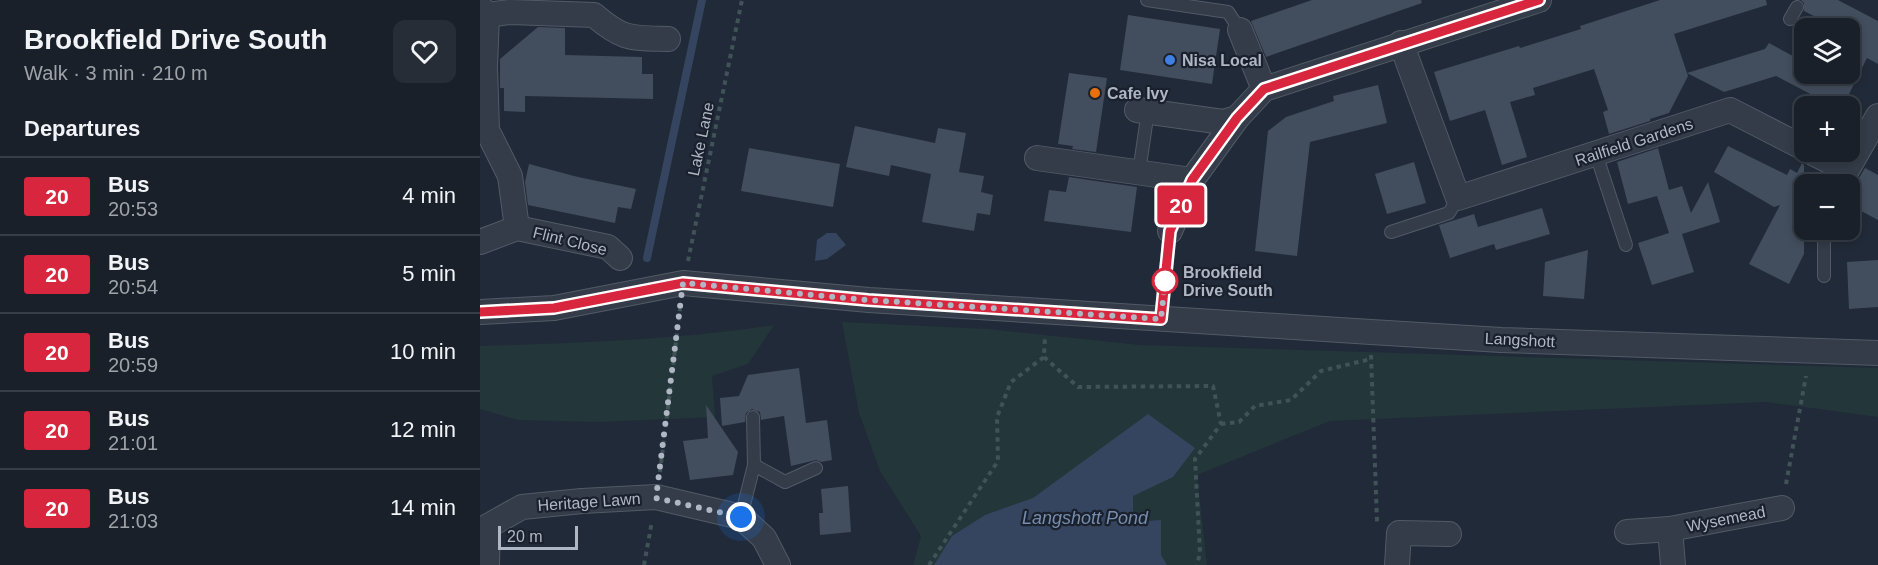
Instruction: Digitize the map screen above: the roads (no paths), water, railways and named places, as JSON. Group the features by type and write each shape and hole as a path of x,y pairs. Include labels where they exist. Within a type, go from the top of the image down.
{"street":[{"path":"1170,231 1192,180 1237,118 1264,89 1401,43 1486,8 1539,0"},
{"name":"Flint Close","path":"517,228 510,176 487,130 484,11 594,15 609,28 631,38 668,39"},
{"path":"1240,30 1264,89"},
{"path":"1401,43 1458,198"},
{"name":"Railfield Gardens","path":"1458,198 1730,110 1794,143"},
{"path":"1142,111 1223,122 1237,118"},
{"path":"1846,174 1878,116"},
{"path":"1037,158 1192,180"},
{"path":"1824,162 1840,174"},
{"name":"Flint Close","path":"480,242 517,228 608,247 620,258"},
{"name":"Langshott","path":"480,312 554,308 683,283 868,300 1501,340 1878,353"},
{"name":"Heritage Lawn","path":"487,565 484,526 522,507 582,501 656,498 741,517 764,538 778,565"},
{"name":"Wysemead","path":"1627,532 1670,529 1782,508"},
{"name":"Wysemead","path":"1670,529 1673,565"},
{"path":"1397,565 1399,533 1449,534"}],"lane":[{"path":"1147,0 1228,12 1240,30"},
{"path":"1790,20 1797,7"},
{"path":"1139,172 1142,111"},
{"path":"1596,154 1626,245"},
{"path":"1390,232 1449,213 1458,198"},
{"path":"1161,319 1170,231"},
{"path":"1824,240 1824,276"},
{"path":"741,517 754,465 753,417"},
{"path":"754,465 785,482 816,468"}],"water":[{"path":"827,233 836,233 846,245 827,259 815,261 817,240"},
{"name":"Langshott Pond","path":"1148,414 1195,448 1173,477 1133,496 1133,522 1161,520 1161,555 1167,565 934,565 952,536 985,515 1033,498"}],"waterway":[{"path":"647,258 702,0"}],"place":[{"name":"Nisa Local","path":"1170,60"},
{"name":"Cafe Ivy","path":"1095,93"},
{"name":"Brookfield Drive South","path":"1165,281"}]}
